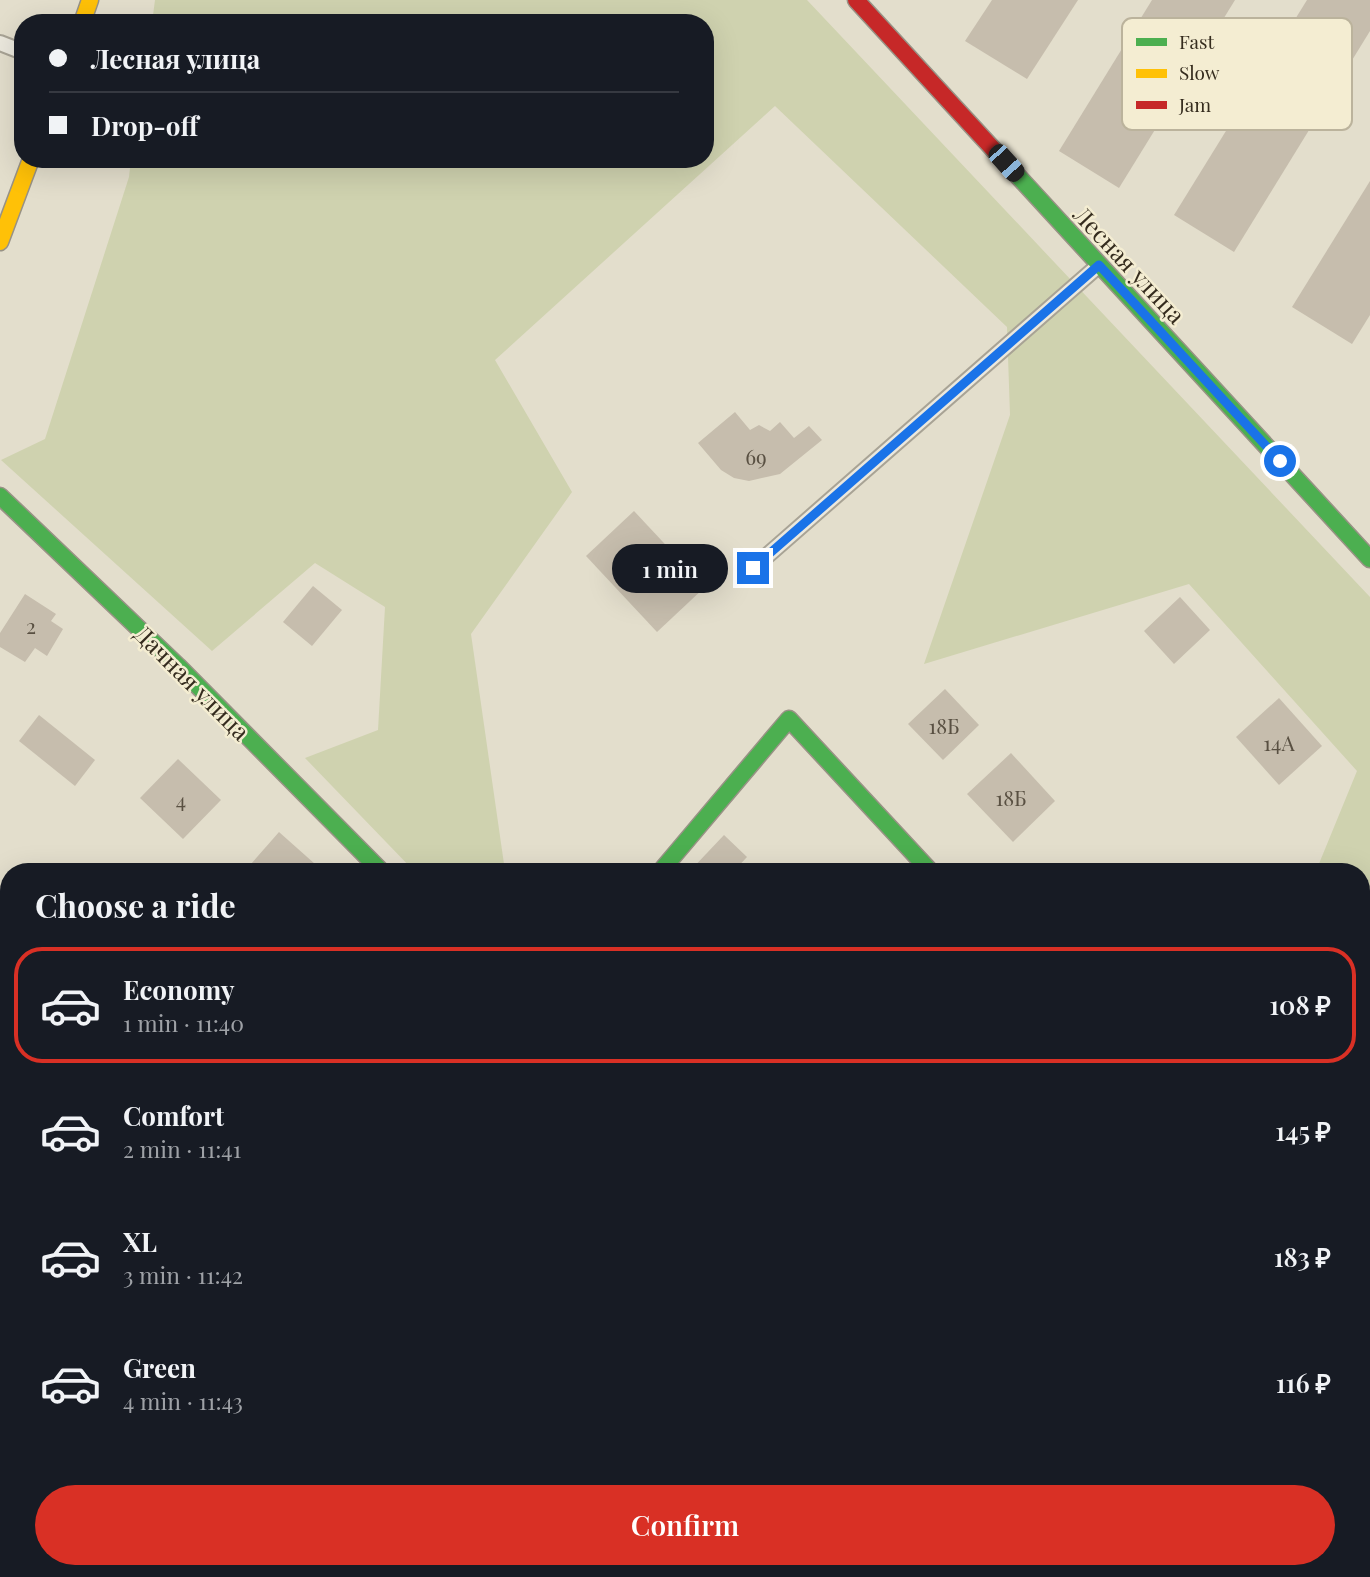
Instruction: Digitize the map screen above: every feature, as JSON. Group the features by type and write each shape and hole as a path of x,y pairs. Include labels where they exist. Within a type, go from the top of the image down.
{"street":[{"name":"Лесная улица","path":"856,0 1370,559"},
{"path":"0,242 28,168"},
{"name":"Дачная улица","path":"0,496 178,666 373,863"},
{"path":"668,863 789,719 923,863"}],"lane":[{"path":"753,568 1099,265"}],"green space":[{"path":"155,0 807,0 1370,597 1370,863 1319,863 1357,771 1189,584 924,664 1010,415 1007,327 775,106 714,161 714,14 153,14"},
{"path":"130,168 707,168 495,360 572,492 471,634 504,863 406,863 305,758 378,730 385,607 315,563 212,651 1,460 45,439"}],"building":[{"path":"992,0 1078,0 1027,79 965,41"},
{"path":"1152,0 1235,0 1224,18 1141,18"},
{"path":"1307,0 1370,0 1370,31 1352,60 1352,18 1296,18"},
{"path":"1122,49 1122,130 1155,130 1119,188 1059,151"},
{"path":"1227,130 1309,130 1234,252 1174,215"},
{"path":"1370,181 1370,315 1352,344 1292,307"},
{"path":"735,412 750,430 759,425 770,431 780,422 794,438 809,426 822,440 780,474 749,481 734,478 721,470 698,443"},
{"path":"634,511 705,587 657,632 586,556"},
{"path":"313,586 342,610 312,646 283,622"},
{"path":"25,594 56,614 51,621 63,629 47,656 35,648 25,662 0,647 0,633"},
{"path":"1180,597 1210,630 1174,664 1144,631"},
{"path":"945,689 979,725 943,760 908,724"},
{"path":"1279,698 1322,746 1279,785 1236,737"},
{"path":"39,715 95,760 75,786 19,741"},
{"path":"1011,753 1055,801 1013,842 967,794"},
{"path":"178,759 221,800 183,839 140,798"},
{"path":"279,832 314,863 252,863"},
{"path":"724,835 747,857 741,863 698,863"}],"traffic: fast":[{"path":"994,150 1370,559"},
{"path":"0,496 178,666 373,863"},
{"path":"668,863 789,719 923,863"}],"traffic: slow":[{"path":"85,14 90,0"},
{"path":"0,242 28,168"}],"traffic: jam":[{"path":"856,0 994,150"}],"route":[{"path":"753,568 1099,265 1280,461"}]}
